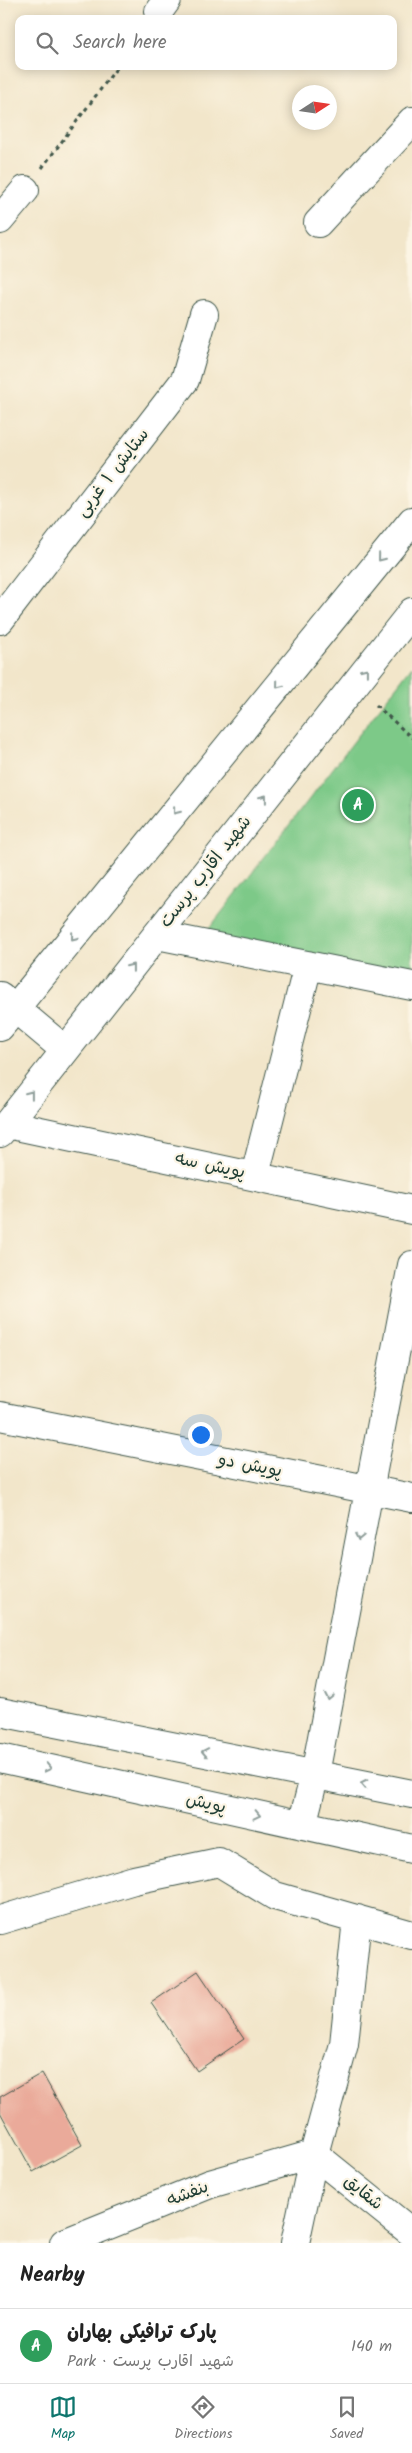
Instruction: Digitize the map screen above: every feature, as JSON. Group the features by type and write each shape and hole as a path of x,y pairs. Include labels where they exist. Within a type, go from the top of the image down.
{"street":[{"path":"318,223 412,121"},
{"path":"0,220 25,190"},
{"name":"ستایش ۱ غربی","path":"0,620 185,380 204,314"},
{"path":"65,1050 5,1011 412,521"},
{"name":"شهید اقارب پرست","path":"3,1128 412,612"},
{"path":"157,935 412,986"},
{"path":"255,1175 308,965"},
{"name":"پویش سه","path":"3,1128 255,1175 412,1210"},
{"path":"302,1825 315,1774 412,1265"},
{"name":"پویش دو","path":"0,1416 412,1498"},
{"path":"0,1712 412,1794"},
{"name":"پویش","path":"0,1758 412,1849"},
{"path":"0,1920 134,1880 219,1862 276,1896 412,1935"},
{"path":"294,2243 314,2154 344,2044 357,1919"},
{"name":"شقایق","path":"314,2154 412,2233"},
{"name":"بنفشه","path":"64,2243 210,2184 314,2154"}],"path":[{"path":"25,190 115,70"},
{"path":"354,685 412,738"}],"green space":[{"path":"412,666 412,983 198,943"}],"building":[{"path":"198,1971 244,2039 197,2071 151,2003"},
{"path":"42,2073 82,2145 33,2172 0,2112 0,2097"}],"place":[{"name":"پارک ترافیکی بهاران","path":"358,805"}]}
